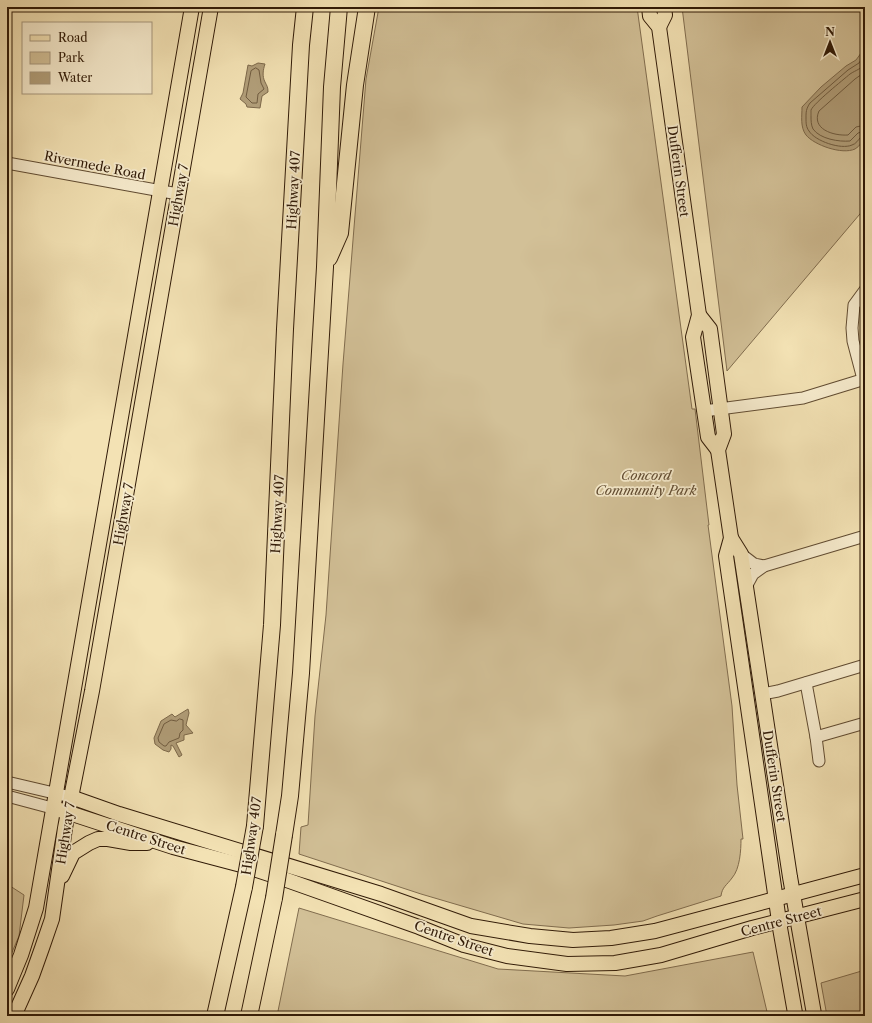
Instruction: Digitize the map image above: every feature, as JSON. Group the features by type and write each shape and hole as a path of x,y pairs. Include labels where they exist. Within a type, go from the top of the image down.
{"highway":[{"name":"Highway 407","path":"215,1016 244,887 255,826 272,625 285,329 301,45 305,7"},
{"path":"249,1016 274,898 290,796 301,673 325,267 332,87 339,7"},
{"path":"325,267 340,233 355,85 367,7"}],"main road":[{"name":"Highway 7","path":"7,989 21,955 36,908 52,808 87,619 159,192 192,7"},
{"name":"Highway 7","path":"14,1016 32,976 52,918 70,797 92,691 211,7"},
{"name":"Dufferin Street","path":"649,7 650,16 659,27 699,315 693,337 708,437 718,450"},
{"name":"Dufferin Street","path":"659,27 665,15 664,7"},
{"name":"Dufferin Street","path":"699,315 710,329 724,434 718,450 731,538 741,554 762,694 790,902 779,921 796,1016"},
{"name":"Dufferin Street","path":"731,538 726,556 749,710 814,1014 813,1016"},
{"name":"Centre Street","path":"70,797 126,816 381,894 471,926 530,936 573,940 611,938 656,931 790,902 865,874"},
{"name":"Centre Street","path":"52,808 161,843 267,873 464,944 507,956 568,964 615,963 660,955 779,921 790,902"},
{"path":"56,887 73,853 98,839 108,839 131,843 161,843"},
{"name":"Centre Street","path":"790,902 801,909 820,911 865,899"}],"street":[{"name":"Rivermede Road","path":"7,163 159,192 178,194"},
{"path":"704,411 803,398 864,379 852,341 852,328 854,305 865,290"},
{"path":"746,587 752,574 764,566 865,536"},
{"path":"741,554 754,564 764,566"},
{"path":"762,694 806,683 865,665"},
{"path":"806,683 819,761"},
{"path":"816,737 865,722"},
{"path":"7,782 70,797"},
{"path":"7,796 52,808"}],"green space":[{"name":"Concord Community Park","path":"379,7 637,7 692,409 695,409 708,525 732,706 737,785 743,839 741,839 737,870 724,888 721,896 643,921 614,925 569,928 523,924 421,894 299,854 301,827 308,825 315,716 326,615 343,364 366,79"},
{"path":"682,7 865,7 865,208 727,371"},
{"path":"7,884 24,895 19,936 7,964"},
{"path":"299,908 498,969 625,976 753,952 768,1016 277,1016"},
{"path":"865,970 865,1016 827,1016 821,983"}],"water":[{"path":"859,7 865,7 865,137 860,145 855,149 843,151 829,148 815,142 806,135 802,125 802,107 821,87 846,66 856,60 864,49 864,26"},
{"path":"258,63 265,64 263,75 268,92 262,96 260,108 247,107 246,104 240,99 243,93 248,65 252,66"},
{"path":"188,709 189,713 186,725 193,733 184,735 184,740 176,743 182,755 179,757 173,746 171,745 169,752 163,750 155,744 154,738 161,721 172,714 175,717"}]}
